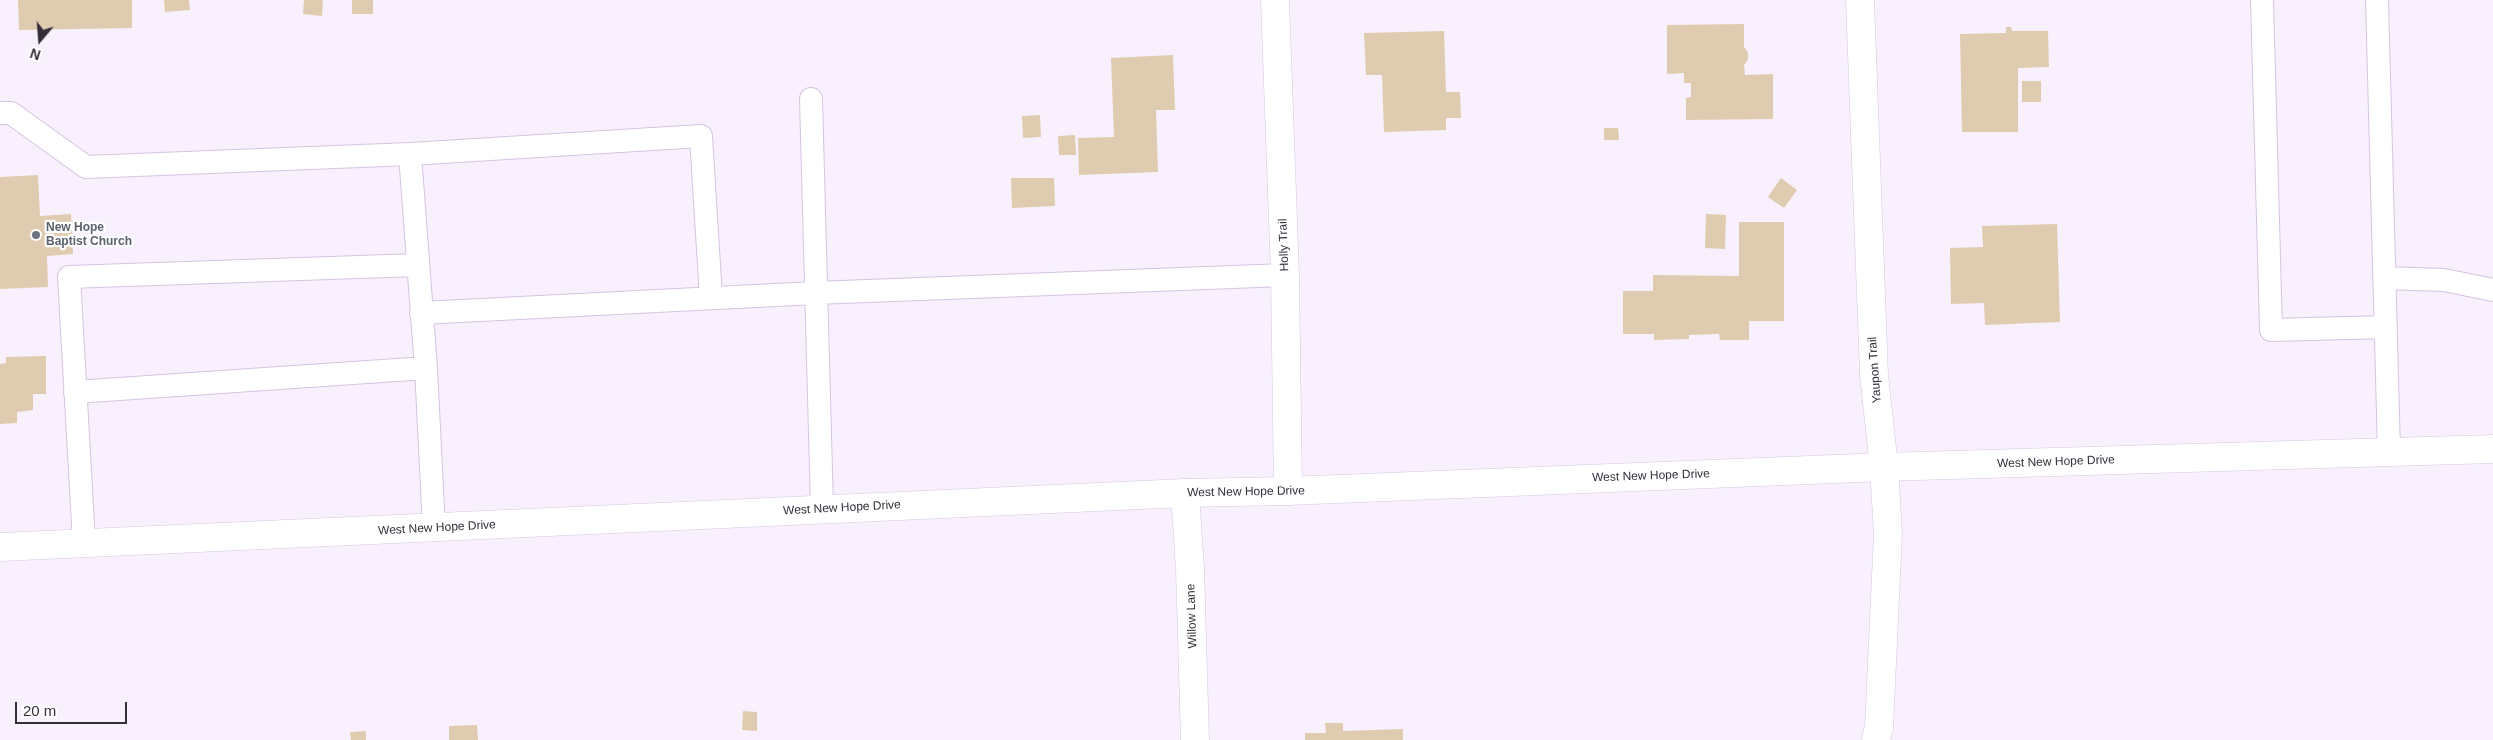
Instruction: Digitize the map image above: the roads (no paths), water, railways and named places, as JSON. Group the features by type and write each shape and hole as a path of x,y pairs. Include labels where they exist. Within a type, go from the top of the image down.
{"main road":[{"name":"Holly Trail","path":"1275,0 1285,275 1288,491"},
{"name":"Yaupon Trail","path":"1860,0 1874,375 1884,467 1888,534 1879,727 1876,740"},
{"name":"West New Hope Drive","path":"0,547 434,528 822,508 1185,493 1288,491 1884,467 2493,449"},
{"name":"Willow Lane","path":"1185,493 1190,569 1195,740"}],"lane":[{"path":"2262,0 2271,330 2386,327"},
{"path":"2377,0 2389,452"},
{"path":"811,99 822,508"},
{"path":"0,113 11,113 86,167 410,154 701,136 710,298"},
{"path":"410,154 426,368 434,528"},
{"path":"84,542 69,277 417,265"},
{"path":"421,313 815,292 1285,275"},
{"path":"2384,278 2444,280 2493,290"},
{"path":"75,392 426,368"}],"place":[{"name":"New Hope Baptist Church","path":"36,235"}]}
